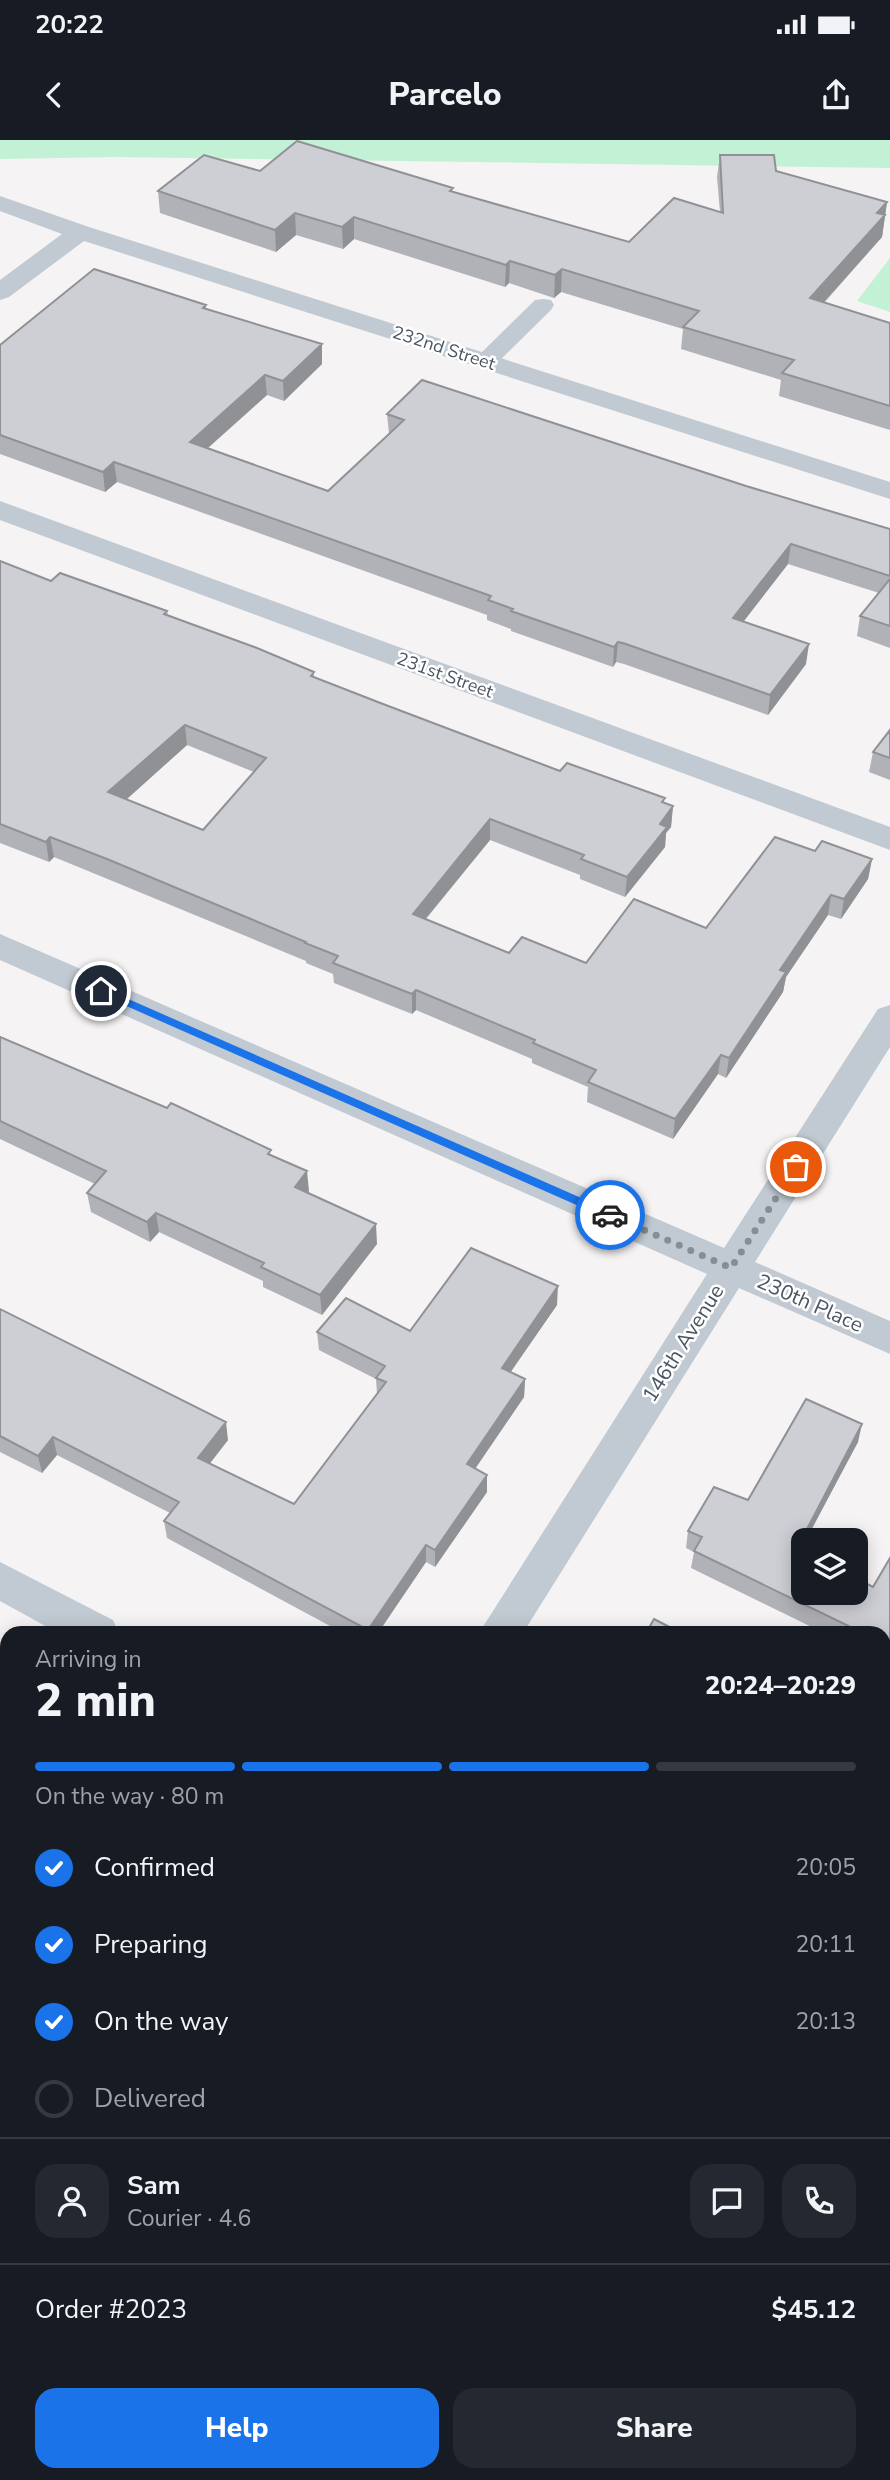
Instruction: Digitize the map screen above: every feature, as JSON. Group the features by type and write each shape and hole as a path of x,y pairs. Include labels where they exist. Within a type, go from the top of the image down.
{"street":[{"name":"232nd Street","path":"0,203 80,232 890,491"},
{"path":"0,292 80,232"},
{"name":"231st Street","path":"0,510 890,839"},
{"name":"230th Place","path":"0,946 890,1338"},
{"name":"146th Avenue","path":"504,1626 890,1018"},
{"path":"0,1580 85,1626"}],"lane":[{"path":"485,362 544,305"}],"green space":[{"path":"0,140 890,140 890,168 116,157 0,159"},
{"path":"890,258 890,312 857,301"}],"building":[{"path":"297,141 453,188 450,191 629,242 674,198 723,213 720,155 774,155 776,171 887,202 877,213 885,215 810,298 890,323 890,406 782,373 794,360 683,327 699,311 562,269 555,275 510,261 506,265 354,217 342,227 295,213 275,230 158,191 204,155 260,171"},
{"path":"94,269 206,305 203,308 322,344 283,381 265,375 190,442 328,491 404,420 387,414 422,380 746,486 890,529 890,576 791,544 733,618 809,644 770,695 626,644 618,642 614,647 511,611 513,609 488,600 491,596 114,462 103,472 0,435 0,345"},
{"path":"0,561 51,581 60,573 167,611 164,614 257,648 314,672 311,676 383,704 560,771 567,763 665,798 662,802 673,806 660,824 667,827 627,877 581,859 584,855 490,819 413,914 509,953 522,937 586,963 634,899 706,928 775,837 815,851 822,841 872,859 844,899 831,895 780,970 786,972 729,1058 721,1055 675,1119 588,1082 596,1070 533,1043 535,1040 416,990 412,994 333,963 338,956 107,859 50,837 46,842 0,824","holes":["185,725 266,758 203,830 108,792"]},
{"path":"890,579 890,626 860,616"},
{"path":"890,730 890,758 873,752"},
{"path":"0,1037 167,1108 171,1103 271,1150 268,1154 307,1171 295,1187 376,1224 320,1295 261,1267 264,1263 156,1213 147,1222 87,1193 106,1171 0,1121"},
{"path":"471,1248 558,1286 502,1368 525,1379 467,1464 487,1475 435,1550 426,1545 371,1626 361,1626 164,1521 179,1502 53,1437 38,1456 0,1436 0,1309 226,1422 198,1458 294,1504 386,1382 376,1378 385,1366 317,1332 346,1298 410,1331"},
{"path":"806,1399 862,1424 808,1528 791,1528 791,1598 694,1551 702,1537 688,1531 714,1487 748,1500"},
{"path":"890,1558 890,1626 849,1626 805,1605 868,1605 868,1584 873,1587"},
{"path":"654,1619 668,1626 650,1626"}],"way so far":[{"path":"610,1215 731,1268 796,1167"}],"route":[{"path":"101,991 610,1215"}]}
